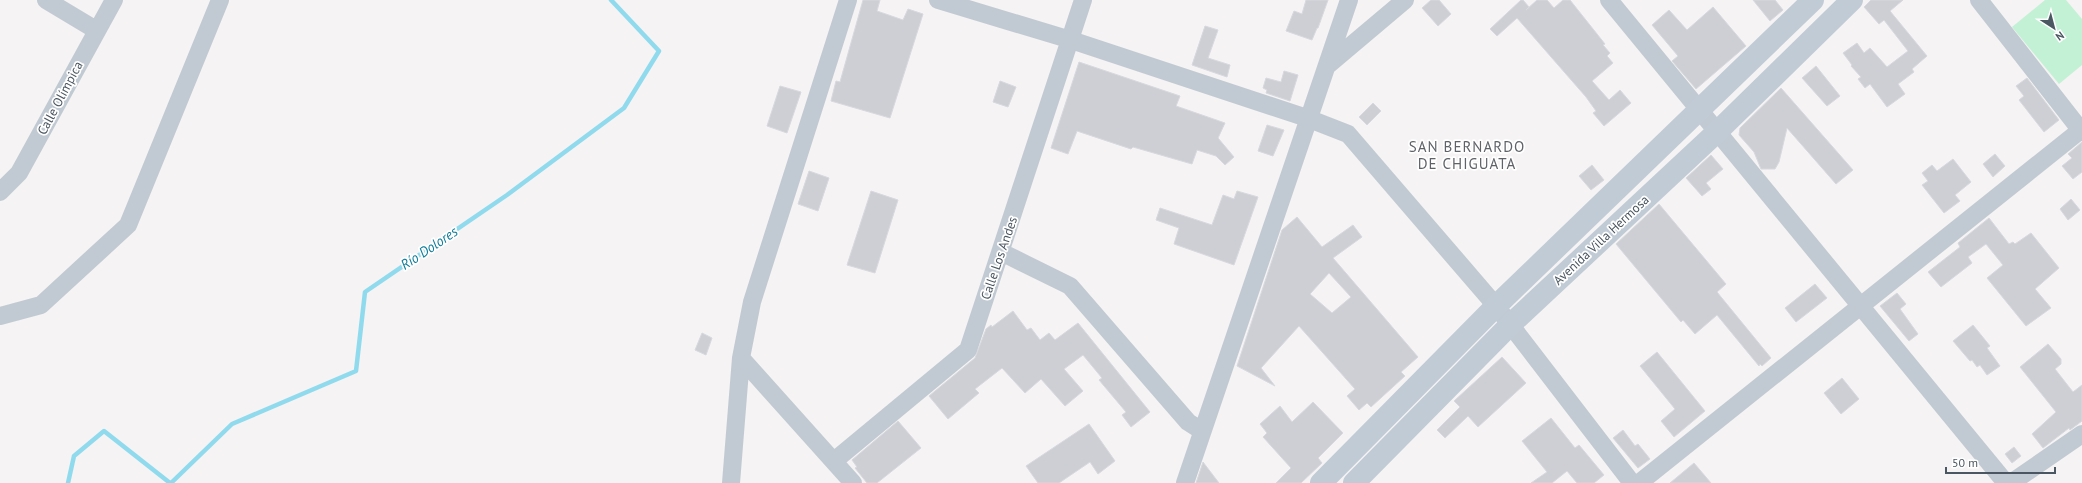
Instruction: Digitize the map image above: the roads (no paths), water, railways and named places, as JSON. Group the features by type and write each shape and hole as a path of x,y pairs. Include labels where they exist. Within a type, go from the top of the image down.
{"street":[{"path":"46,0 96,30"},
{"name":"Calle Olímpica","path":"0,192 19,173 62,96 96,30 114,0"},
{"path":"0,316 41,304 128,225 220,0"},
{"path":"731,483 741,358 752,302 848,0"},
{"path":"938,0 1072,40 1307,118 1348,134 1511,324 1632,483"},
{"name":"Calle Los Andes","path":"834,461 968,350 1072,40 1083,0"},
{"path":"1185,483 1307,118 1327,66 1348,0"},
{"path":"1327,66 1405,0"},
{"path":"1609,0 2006,483"},
{"name":"Avenida Villa Hermosa","path":"1321,483 1496,306 1813,0"},
{"name":"Avenida Villa Hermosa","path":"1354,483 1511,324 1718,131 1852,0"},
{"path":"1639,483 2081,130 1979,0"},
{"path":"1001,252 1070,286 1188,422 1202,431"},
{"path":"741,358 853,483"},
{"path":"2011,483 2082,434"}],"waterway":[{"name":"Río Dolores","path":"171,483 232,424 356,371 365,292 507,195 624,108 659,51 611,0"},
{"name":"Río Dolores","path":"68,483 74,456 104,431 170,483"}],"district":[{"name":"SAN BERNARDO DE CHIGUATA","path":"1467,154"}]}
